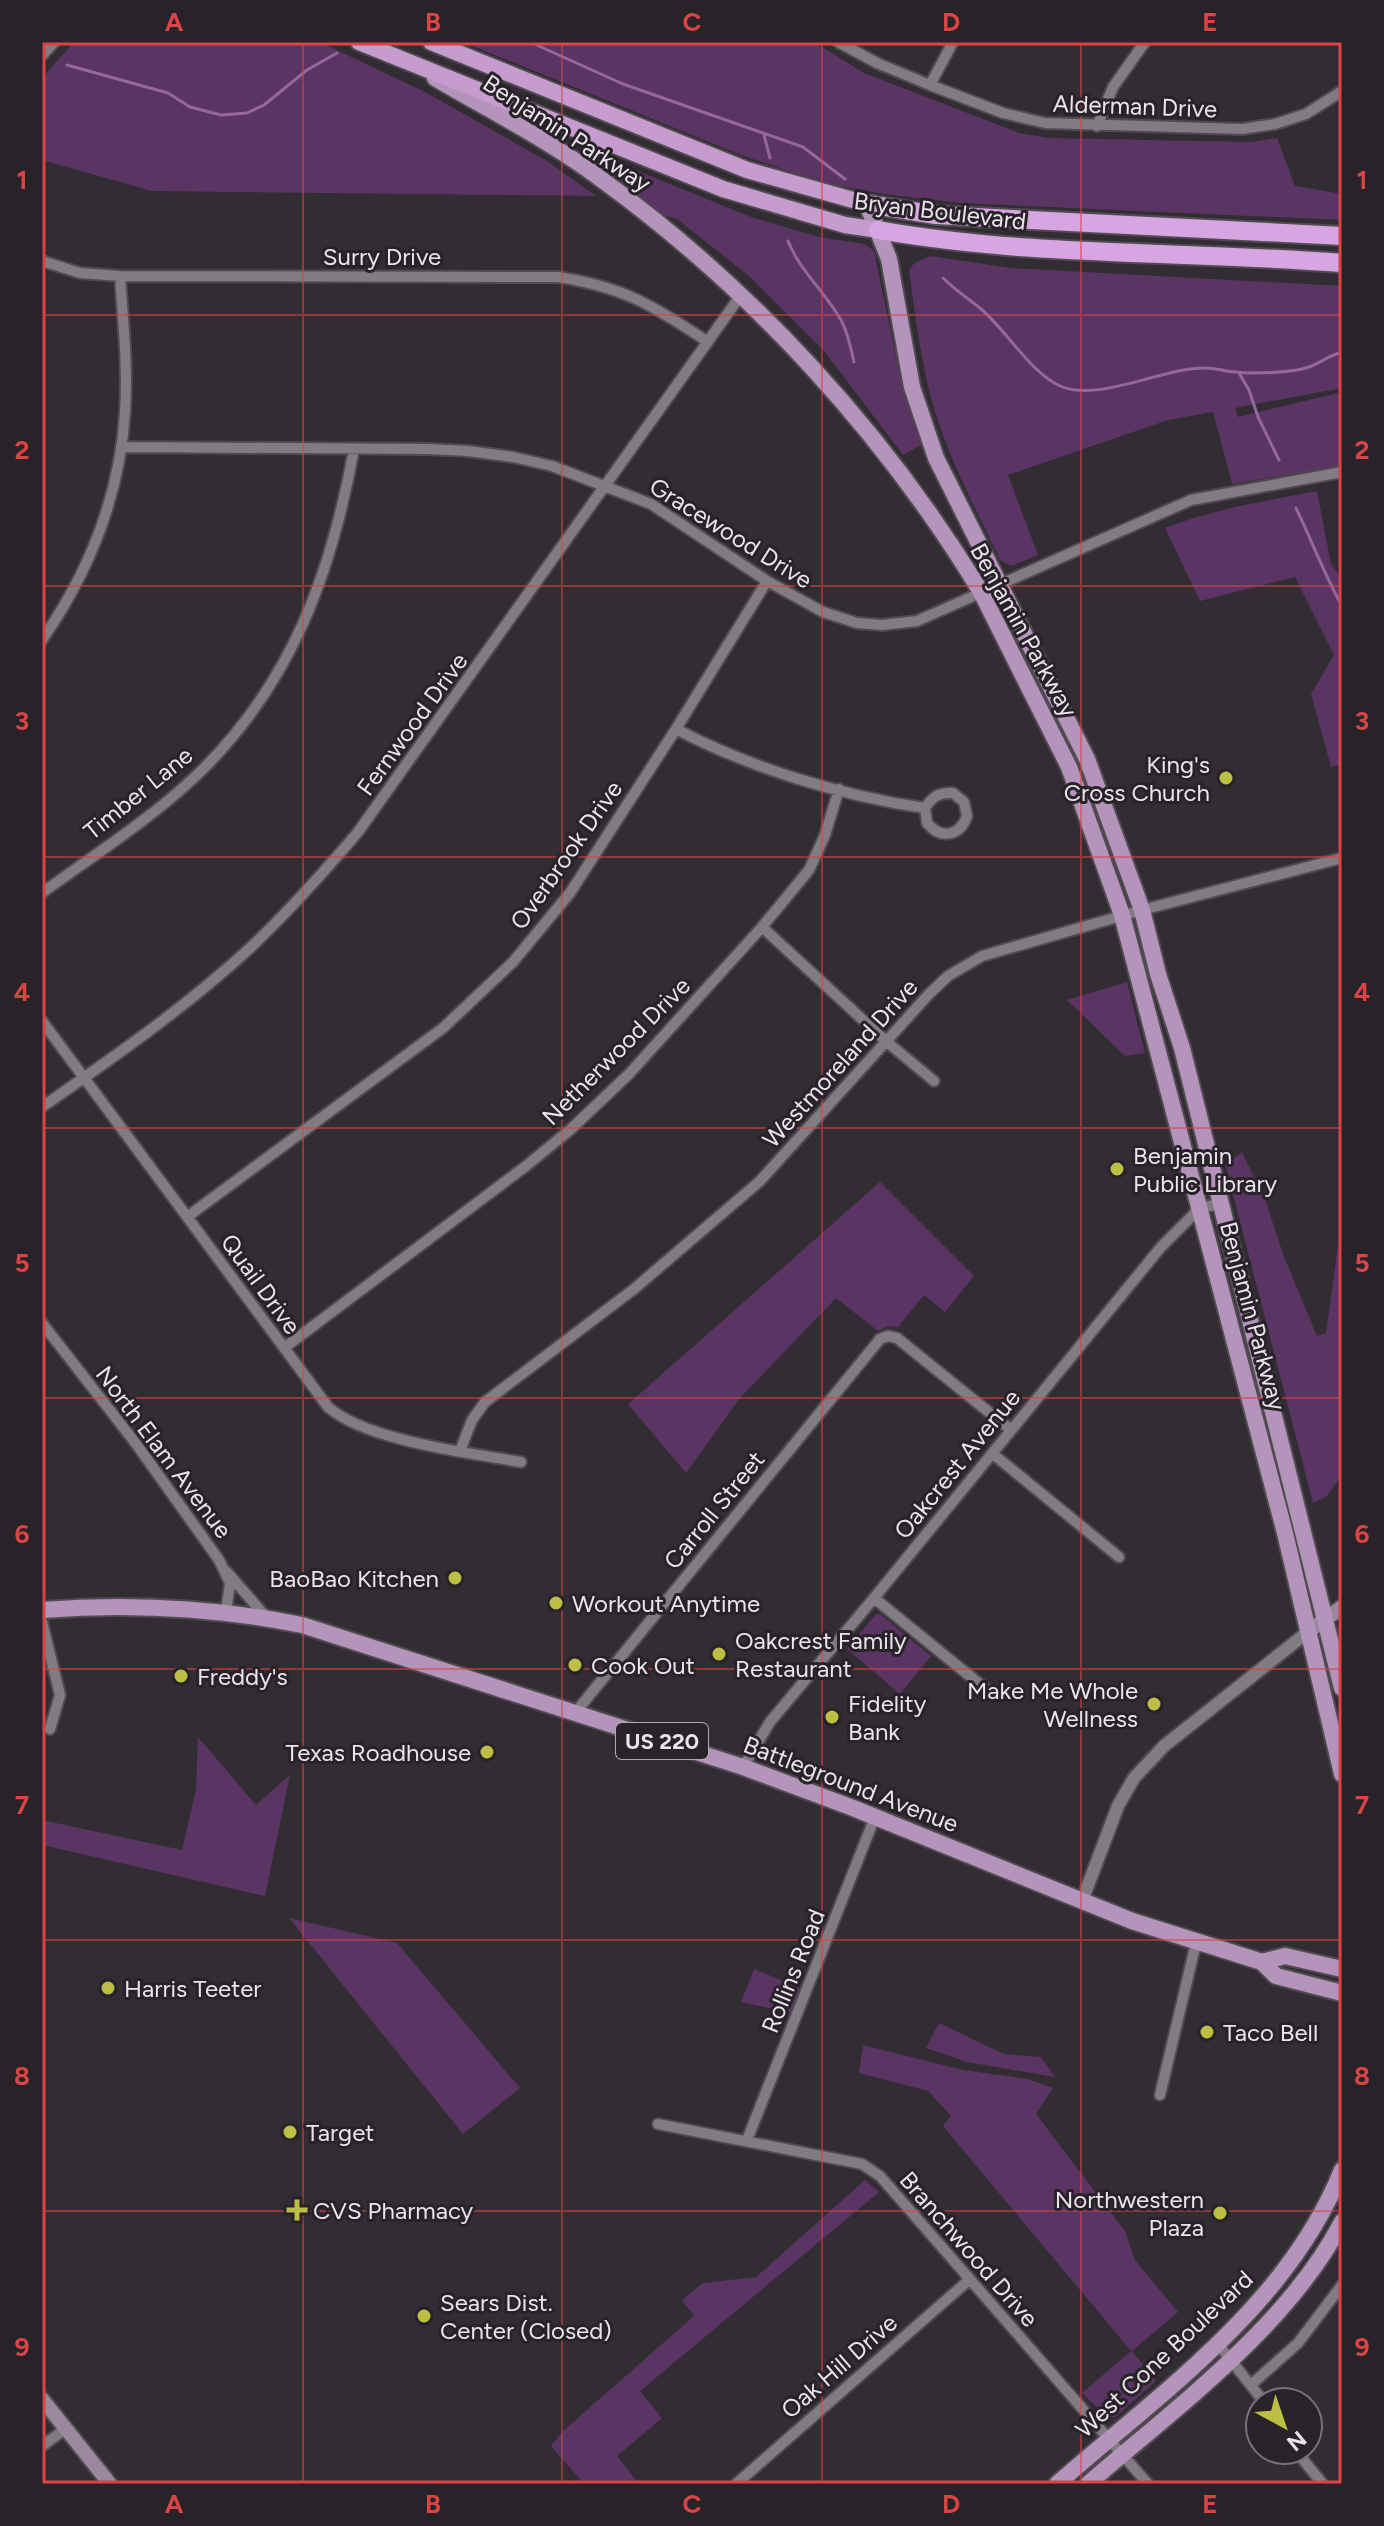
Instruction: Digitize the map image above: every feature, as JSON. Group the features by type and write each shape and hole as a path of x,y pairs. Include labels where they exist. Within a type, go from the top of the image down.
{"highway":[{"name":"Benjamin Parkway","path":"359,42 417,67"},
{"name":"Benjamin Parkway","path":"431,42 747,170 867,204"},
{"name":"Bryan Boulevard","path":"417,67 487,92 723,189 845,225 934,240 1342,263"},
{"name":"Bryan Boulevard","path":"867,204 936,215 1261,229 1342,236"}],"main road":[{"name":"Benjamin Parkway","path":"417,67 599,177 657,222 741,295 816,371 869,435 981,592 1069,767 1122,915 1309,1631 1342,1774"},
{"name":"Benjamin Parkway","path":"867,204 889,259 912,387 936,458 1087,759 1142,910 1158,974 1182,1048 1342,1688"},
{"name":"Battleground Avenue","path":"42,1610 126,1607 226,1612 302,1625 743,1767 1082,1901 1196,1943 1262,1962 1276,1976 1342,1993"},
{"path":"1309,1631 1342,1607"},
{"path":"1312,1962 1342,1955"},
{"name":"Battleground Avenue","path":"1262,1962 1285,1956 1342,1969"},
{"name":"West Cone Boulevard","path":"1057,2484 1218,2344 1260,2302 1301,2249 1334,2191 1342,2170"},
{"name":"West Cone Boulevard","path":"1088,2484 1280,2312 1342,2222"},
{"path":"42,2399 110,2484"}],"street":[{"path":"42,54 53,42"},
{"name":"Alderman Drive","path":"838,42 877,63 930,85 1003,113 1045,123 1242,129 1275,124 1306,114 1342,91"},
{"path":"930,85 953,42"},
{"path":"1097,126 1113,87 1145,42"},
{"name":"Surry Drive","path":"42,261 80,273 120,276 558,277 591,282 624,292 661,311 708,342"},
{"path":"42,640 77,583 114,490 126,409 120,276"},
{"name":"Fernwood Drive","path":"42,1107 215,978 250,947 332,863 386,795 741,295"},
{"name":"Gracewood Drive","path":"122,447 483,453 552,466 651,504 767,581 823,612 857,623 882,625 917,621 1191,500 1342,472"},
{"name":"Timber Lane","path":"42,893 197,775 265,694 297,640 318,591 330,555 354,449"},
{"name":"Overbrook Drive","path":"187,1217 443,1028 504,971 570,893 767,581"},
{"path":"676,729 751,763 839,789 925,808"},
{"name":"Netherwood Drive","path":"284,1348 526,1166 629,1074 762,927 809,870 825,835 839,789"},
{"path":"953,793 964,802 967,816 958,831 949,835 940,834 927,823 925,808 939,794 953,793"},
{"name":"Westmoreland Drive","path":"460,1451 472,1420 496,1391 634,1289 760,1181 929,994 965,964 982,956 1122,915 1342,858"},
{"path":"762,927 934,1081"},
{"name":"Quail Drive","path":"42,1021 328,1407 339,1416 377,1432 521,1462"},
{"path":"1200,1208 1219,1204"},
{"name":"Oakcrest Avenue","path":"743,1767 770,1722 1161,1247 1200,1208"},
{"name":"North Elam Avenue","path":"42,1323 137,1445 226,1571 230,1583 226,1612"},
{"name":"Carroll Street","path":"575,1713 873,1347 888,1336 897,1338 1011,1430"},
{"path":"993,1454 1119,1557"},
{"path":"226,1571 267,1618"},
{"path":"874,1598 987,1690"},
{"path":"42,1622 60,1695 50,1729"},
{"path":"1082,1901 1118,1806 1134,1778 1164,1746 1309,1631"},
{"name":"Rollins Road","path":"747,2140 875,1817"},
{"path":"1160,2095 1196,1943"},
{"name":"Branchwood Drive","path":"658,2124 862,2164 880,2176 1148,2484"},
{"name":"Oak Hill Drive","path":"736,2484 969,2280"},
{"path":"1218,2344 1252,2384 1298,2343 1342,2285"},
{"path":"42,2446 64,2430"},
{"path":"1308,2466 1323,2484"}],"shaded area":[{"path":"74,42 320,42 425,92 547,161 596,196 152,191 42,160 42,78"},
{"path":"463,42 814,42 864,73 1019,133 1049,138 1250,142 1277,138 1295,186 1342,194 1342,220 960,203 883,194 821,182 741,155"},
{"path":"584,149 751,217 819,237 865,244 874,251 903,390 921,445 903,455 825,352 749,276 677,219 661,214 582,154"},
{"path":"931,256 1011,268 1342,286 1342,388 1235,408 1238,417 1342,392 1342,466 1232,484 1213,412 1168,420 1008,475 1038,555 1011,566 1000,560 965,487 941,431 930,395 909,271 914,263"},
{"path":"1317,491 1331,564 1342,579 1342,764 1331,767 1311,694 1334,655 1295,577 1200,601 1165,528 1221,511"},
{"path":"1127,982 1145,1053 1125,1056 1067,1000"},
{"path":"1242,1152 1266,1202 1283,1254 1317,1336 1326,1333 1342,1216 1342,1475 1326,1497 1313,1503 1225,1164"},
{"path":"880,1182 974,1276 945,1312 924,1295 898,1327 888,1326 878,1331 836,1298 740,1398 686,1473 628,1404"},
{"path":"876,1614 880,1614 931,1656 900,1694 847,1649"},
{"path":"198,1737 256,1805 290,1775 265,1896 42,1845 42,1820 182,1850 196,1789"},
{"path":"289,1918 397,1943 520,2088 463,2134"},
{"path":"754,1969 802,1989 792,2013 741,2002"},
{"path":"939,2023 1004,2054 1041,2057 1055,2077 967,2062 926,2048"},
{"path":"863,2045 963,2070 1028,2079 1053,2088 1036,2114 1125,2231 1135,2260 1178,2312 1132,2351 1156,2381 1115,2417 1107,2417 1082,2393 1131,2351 943,2126 951,2116 928,2091 859,2073"},
{"path":"865,2180 879,2192 640,2391 662,2418 617,2456 639,2484 584,2484 551,2446 563,2431 694,2316 682,2300 703,2283 756,2277"}],"waterway":[{"path":"530,42 623,84 803,147 845,179"},
{"path":"67,65 168,93 190,107 221,115 247,113 264,105 307,70 337,53"},
{"path":"764,135 770,158"},
{"path":"788,241 799,262 841,320 854,362"},
{"path":"943,278 991,318 1049,380 1076,390 1112,388 1189,369 1252,373 1293,371 1342,352"},
{"path":"1239,373 1279,460"},
{"path":"1296,508 1342,606"}],"place":[{"name":"King's Cross Church","path":"1226,778"},
{"name":"Benjamin Public Library","path":"1117,1169"},
{"name":"BaoBao Kitchen","path":"455,1578"},
{"name":"Workout Anytime","path":"556,1603"},
{"name":"Oakcrest Family Restaurant","path":"719,1654"},
{"name":"Cook Out","path":"575,1665"},
{"name":"Freddy's","path":"181,1676"},
{"name":"Make Me Whole Wellness","path":"1154,1704"},
{"name":"Fidelity Bank","path":"832,1717"},
{"name":"Texas Roadhouse","path":"487,1752"},
{"name":"Harris Teeter","path":"108,1988"},
{"name":"Taco Bell","path":"1207,2032"},
{"name":"Target","path":"290,2132"},
{"name":"CVS Pharmacy","path":"297,2210"},
{"name":"Northwestern Plaza","path":"1220,2213"},
{"name":"Sears Dist. Center (Closed)","path":"424,2316"}]}
